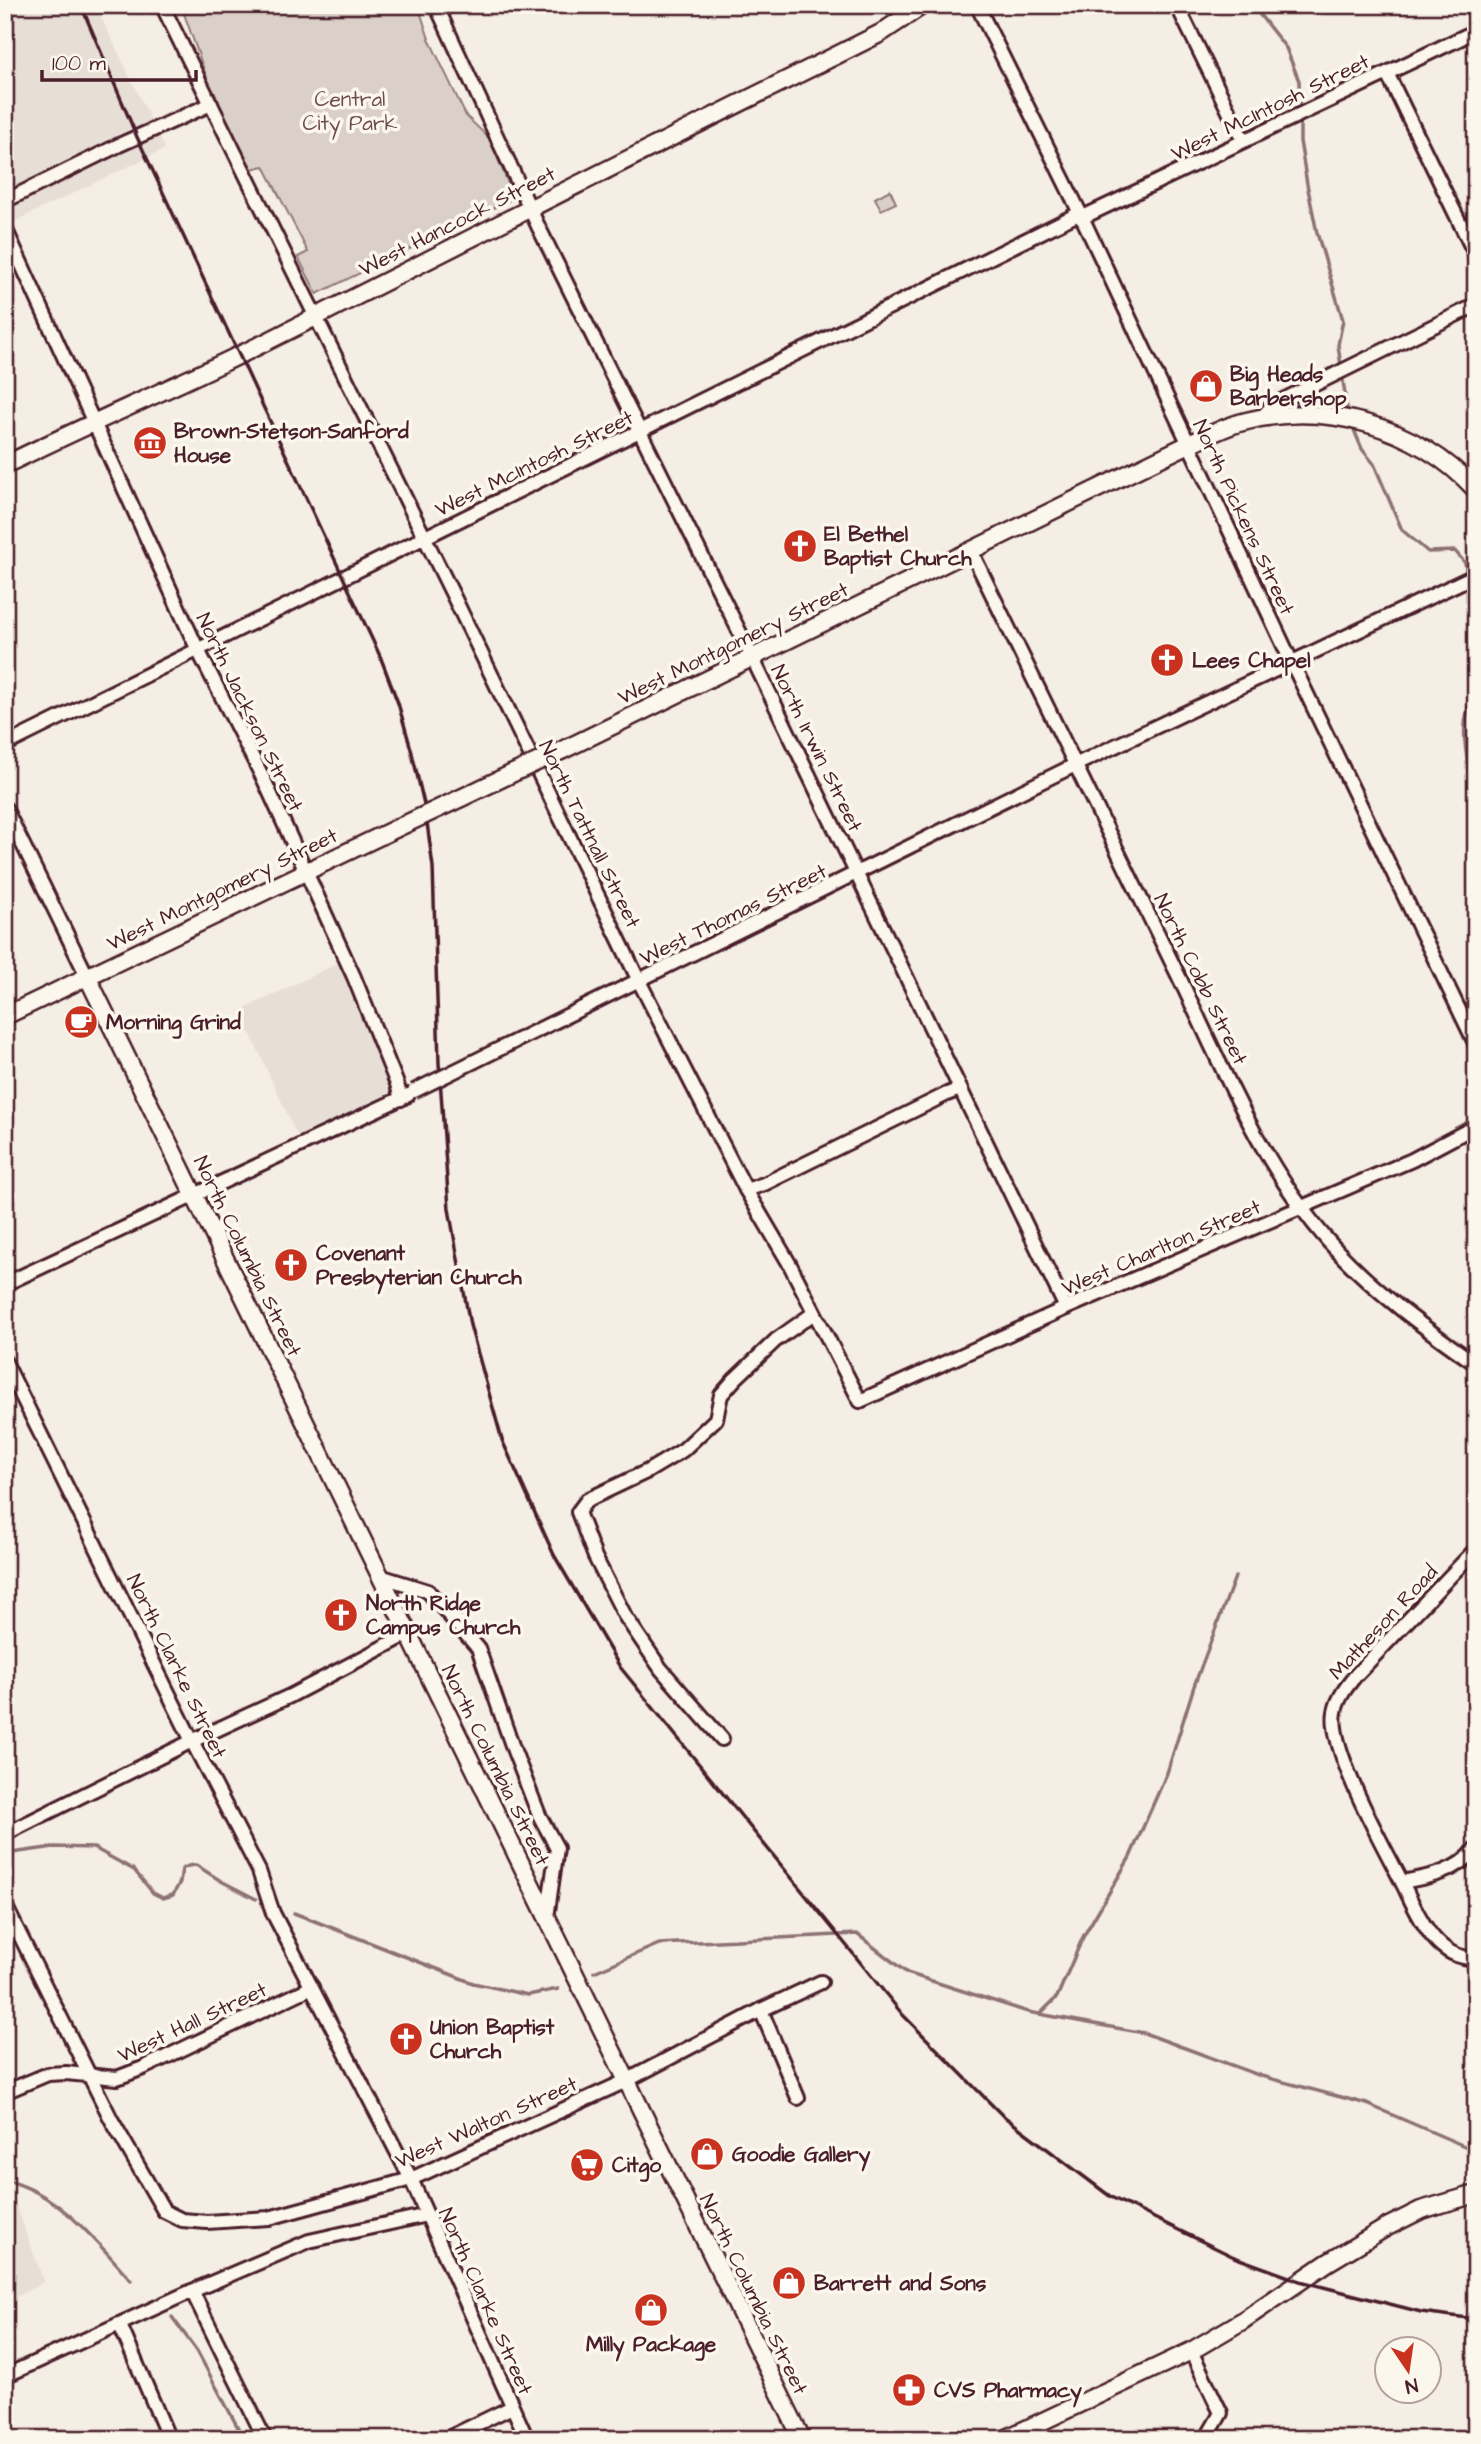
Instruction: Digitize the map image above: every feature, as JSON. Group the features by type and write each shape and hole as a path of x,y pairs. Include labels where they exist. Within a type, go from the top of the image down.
{"main road":[{"name":"West Hancock Street","path":"5,465 276,337 530,206 848,50 881,33 923,5"},
{"path":"1260,419 1286,415 1316,415 1349,419 1380,427 1439,458 1476,490"},
{"name":"West Montgomery Street","path":"5,1016 563,750 1189,444 1237,424 1260,419"},
{"name":"North Columbia Street","path":"88,978 802,2439"},
{"path":"1005,2439 1191,2351 1387,2227 1421,2210 1476,2194"}],"street":[{"name":"North Tattnall Street","path":"162,5 639,981 746,1190 860,1401"},
{"name":"North Irwin Street","path":"436,5 530,206 752,657 1066,1308"},
{"name":"North Pickens Street","path":"977,5 1081,216 1476,1045"},
{"path":"1177,5 1240,134 1246,140"},
{"name":"West McIntosh Street","path":"5,745 1081,216 1476,31"},
{"path":"1387,73 1476,256"},
{"path":"5,201 118,145 211,104"},
{"name":"North Jackson Street","path":"5,228 198,650 265,782 354,977 401,1099"},
{"name":"West Montgomery Street","path":"1260,419 1273,405 1476,305"},
{"name":"North Cobb Street","path":"971,551 1269,1158 1302,1208 1362,1277 1415,1322 1476,1364"},
{"name":"West Thomas Street","path":"5,1284 401,1099 1075,765 1476,575"},
{"name":"North Columbia Street","path":"5,808 88,978"},
{"path":"746,1190 764,1184 960,1089"},
{"name":"West Charlton Street","path":"860,1401 1066,1308 1412,1160 1476,1126"},
{"path":"722,1739 661,1670 625,1616 595,1557 578,1512 587,1500 648,1471 683,1450 716,1419 721,1395 735,1379 776,1340 814,1313"},
{"name":"North Clarke Street","path":"5,1362 259,1871 273,1913 411,2179 527,2439"},
{"name":"Matheson Road","path":"1476,1549 1356,1675 1341,1694 1335,1713 1340,1752 1421,1920 1434,1940 1452,1955 1476,1958"},
{"path":"380,1576 428,1591 478,1648 539,1815 556,1848 547,1918"},
{"path":"5,1834 192,1741 290,1696 408,1634"},
{"path":"1402,1882 1433,1876 1452,1868 1476,1849"},
{"name":"West Walton Street","path":"5,1905 111,2119 154,2196 163,2211 182,2220 207,2222 269,2218 411,2179 626,2081 761,2010 821,1982"},
{"name":"West Hall Street","path":"5,2092 48,2074 117,2078 312,1987"},
{"path":"761,2010 798,2098"},
{"path":"5,2376 309,2241 427,2215"},
{"path":"192,2291 265,2439"},
{"path":"120,2325 169,2439"},
{"path":"1191,2351 1222,2413 1206,2439"},
{"path":"446,2439 512,2407"}],"shaded area":[{"path":"5,5 95,5 165,149 5,226"},
{"path":"338,963 388,1078 389,1098 299,1140 240,1011"},
{"path":"5,2198 15,2202 44,2282 5,2303"}],"green space":[{"name":"Central City Park","path":"181,5 418,5 429,39 466,116 490,139 514,198 317,294 298,257 308,252 264,166 251,169 209,84"},
{"path":"890,190 896,203 881,210 875,198"}],"waterway":[{"path":"1252,5 1286,48 1299,81 1300,110"},
{"path":"1300,117 1300,141 1317,233 1343,320 1338,345 1341,366"},
{"path":"1342,374 1348,415"},
{"path":"1352,425 1362,449 1374,464 1402,530 1428,552 1455,551 1465,563 1467,575"},
{"path":"1468,583 1470,615 1476,639"},
{"path":"1472,872 1473,809 1465,731 1469,705 1476,692"},
{"path":"1040,2014 1057,1997 1083,1937 1130,1857 1167,1773 1194,1686 1235,1577"},
{"path":"5,1854 54,1847 94,1848 134,1870 153,1893 163,1898 173,1895 180,1882 182,1869 196,1865 256,1899"},
{"path":"294,1913 473,1983 528,1995 558,1989"},
{"path":"594,1972 659,1944 857,1934 907,1973 1028,2012 1144,2033 1261,2076 1367,2104 1476,2151"},
{"path":"5,2180 24,2186 59,2207 90,2235 131,2280"},
{"path":"172,2317 197,2351 244,2439"}],"railway":[{"path":"81,5 137,137 380,656 398,703 425,808 433,867 439,1063 449,1209 470,1325 502,1440 554,1555 620,1667 903,2015 1002,2115 1111,2197 1234,2257 1300,2281 1421,2312 1476,2319"}],"place":[{"name":"Big Heads Barbershop","path":"1206,386"},
{"name":"Brown-Stetson-Sanford House","path":"150,443"},
{"name":"El Bethel Baptist Church","path":"800,546"},
{"name":"Lees Chapel","path":"1167,660"},
{"name":"Morning Grind","path":"81,1022"},
{"name":"Covenant Presbyterian Church","path":"291,1265"},
{"name":"North Ridge Campus Church","path":"341,1615"},
{"name":"Union Baptist Church","path":"406,2039"},
{"name":"Goodie Gallery","path":"707,2154"},
{"name":"Citgo","path":"587,2165"},
{"name":"Barrett and Sons","path":"789,2283"},
{"name":"Milly Package","path":"651,2310"},
{"name":"CVS Pharmacy","path":"909,2390"}]}
